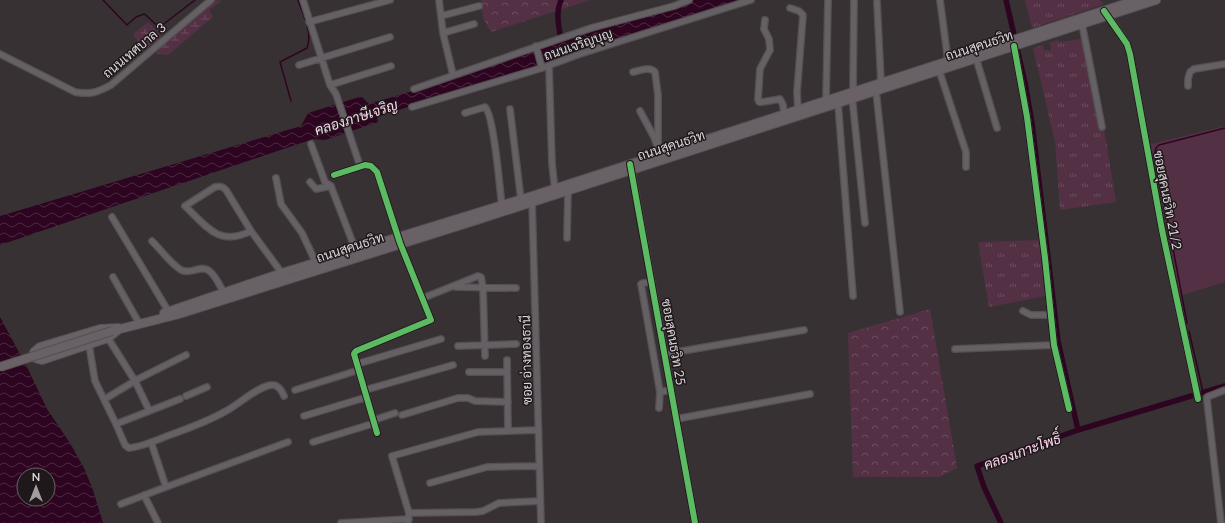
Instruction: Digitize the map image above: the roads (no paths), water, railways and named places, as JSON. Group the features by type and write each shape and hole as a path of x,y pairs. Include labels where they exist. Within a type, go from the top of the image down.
{"main road":[{"name":"ถนนสุคนธวิท","path":"0,367 115,332 156,316 170,313 838,103 852,94 876,91 1082,24 1137,0"},
{"name":"ถนนสุคนธวิท","path":"555,192 568,191 631,167 660,154 852,94 881,82 1106,13 1156,0"},
{"name":"ถนนสุคนธวิท","path":"502,208 521,200 532,199"},
{"name":"ถนนสุคนธวิท","path":"285,276 316,263 399,240"},
{"name":"ถนนสุคนธวิท","path":"170,313 224,293 256,286"},
{"path":"114,327 115,332 89,345 42,360 36,358 34,355 34,352 40,347 100,329 114,327"}],"street":[{"name":"ถนนเทศบาล 3","path":"0,54 75,92 86,94 100,91 111,85 211,0"},
{"path":"303,0 330,85 339,102 360,166"},
{"path":"309,22 390,0"},
{"path":"439,0 443,33 453,75"},
{"path":"414,89 605,23 674,6 689,0"},
{"name":"ถนนเจริญบุญ","path":"412,107 549,66 580,54 751,0"},
{"path":"826,101 828,0"},
{"path":"854,0 852,94 865,223"},
{"path":"940,0 948,61"},
{"path":"877,2 881,82"},
{"path":"441,16 479,6"},
{"path":"790,8 802,13 797,92 798,110"},
{"name":"ซอยสุคนธวิท 21/2","path":"1106,13 1127,44 1130,54 1162,230 1198,396"},
{"path":"765,20 764,29 769,39 770,50 760,69 758,99 759,102 780,99 782,101 784,114"},
{"path":"443,33 474,24"},
{"path":"1082,24 1102,128"},
{"path":"299,65 390,38"},
{"path":"1014,46 1027,117 1045,258 1054,345 1069,409"},
{"path":"537,47 542,67"},
{"path":"976,58 997,128"},
{"path":"1188,86 1190,72 1194,69 1225,64"},
{"path":"330,85 391,66"},
{"path":"549,66 552,163 555,192"},
{"path":"634,72 649,69 655,72 658,95 658,145 660,154"},
{"path":"939,70 966,152 966,168"},
{"path":"876,91 900,312"},
{"path":"838,103 853,296"},
{"path":"465,113 486,108 491,124 502,208"},
{"path":"510,109 521,200"},
{"path":"640,111 658,145"},
{"path":"311,144 324,182 331,186 356,251"},
{"path":"334,175 365,165 371,166 377,172 399,240 431,320 356,351 354,354 378,433"},
{"name":"ซอยสุคนธวิท 25","path":"631,167 696,523"},
{"path":"276,178 280,204 302,233 316,263"},
{"path":"310,182 316,189 331,186"},
{"path":"251,231 230,237 217,235 212,232 186,206 215,188 220,186 223,187 251,231 285,276"},
{"path":"567,238 568,191"},
{"name":"ซอย อ่างทองธานี","path":"532,199 541,523"},
{"path":"112,217 170,313"},
{"path":"152,241 176,266 182,270 188,272 207,269 214,276 224,293"},
{"path":"423,298 480,276 483,288 485,356"},
{"path":"113,277 142,322"},
{"path":"652,282 643,282 641,284 660,392 659,408"},
{"path":"451,288 516,288"},
{"path":"1022,311 1031,315 1051,315"},
{"path":"665,354 804,330"},
{"path":"115,332 135,381 149,410"},
{"path":"295,390 441,339"},
{"path":"458,346 516,344"},
{"path":"89,345 95,381 105,399 125,445 128,448 151,442 204,422 227,411 261,389 270,385 278,387 284,396"},
{"path":"955,349 1054,345"},
{"path":"105,399 135,381 186,355"},
{"path":"507,360 508,430"},
{"path":"365,390 453,365"},
{"path":"469,372 507,372"},
{"path":"186,396 206,387"},
{"path":"660,392 671,390"},
{"path":"1221,523 1206,400 1207,396 1225,390"},
{"path":"676,418 810,394"},
{"path":"304,416 367,397"},
{"path":"402,415 458,398 468,398 475,401 508,402"},
{"path":"116,424 180,399"},
{"path":"313,442 396,413"},
{"path":"408,518 392,456 471,433 508,430 538,430"},
{"path":"151,442 166,487"},
{"path":"121,504 288,442"},
{"path":"430,483 487,467 539,466"},
{"path":"144,495 158,523"},
{"path":"341,523 378,522 476,512 484,511 499,504 540,501"}],"water":[{"name":"คลองภาษีเจริญ","path":"693,0 740,0 377,117 378,122 325,140 313,139 0,245 0,216 301,126 308,113 356,98 362,97 369,104 469,74 477,68"},
{"path":"0,317 28,369 47,409 70,443 84,468 93,490 103,523 0,523"}],"waterway":[{"path":"103,0 127,25 136,17 144,14 160,27 195,0"},
{"path":"291,101 280,62 307,48 309,42 305,18 298,0"},
{"path":"560,34 558,13 561,0"},
{"name":"คลองเกาะโพธิ์","path":"1006,0 1025,83 1032,123 1058,341 1078,430"},
{"path":"1187,323 1155,153 1156,148 1159,145 1225,128"},
{"path":"1189,331 1203,392"},
{"name":"คลองเกาะโพธิ์","path":"1001,523 984,487 977,466 1078,430 1225,386"}]}
